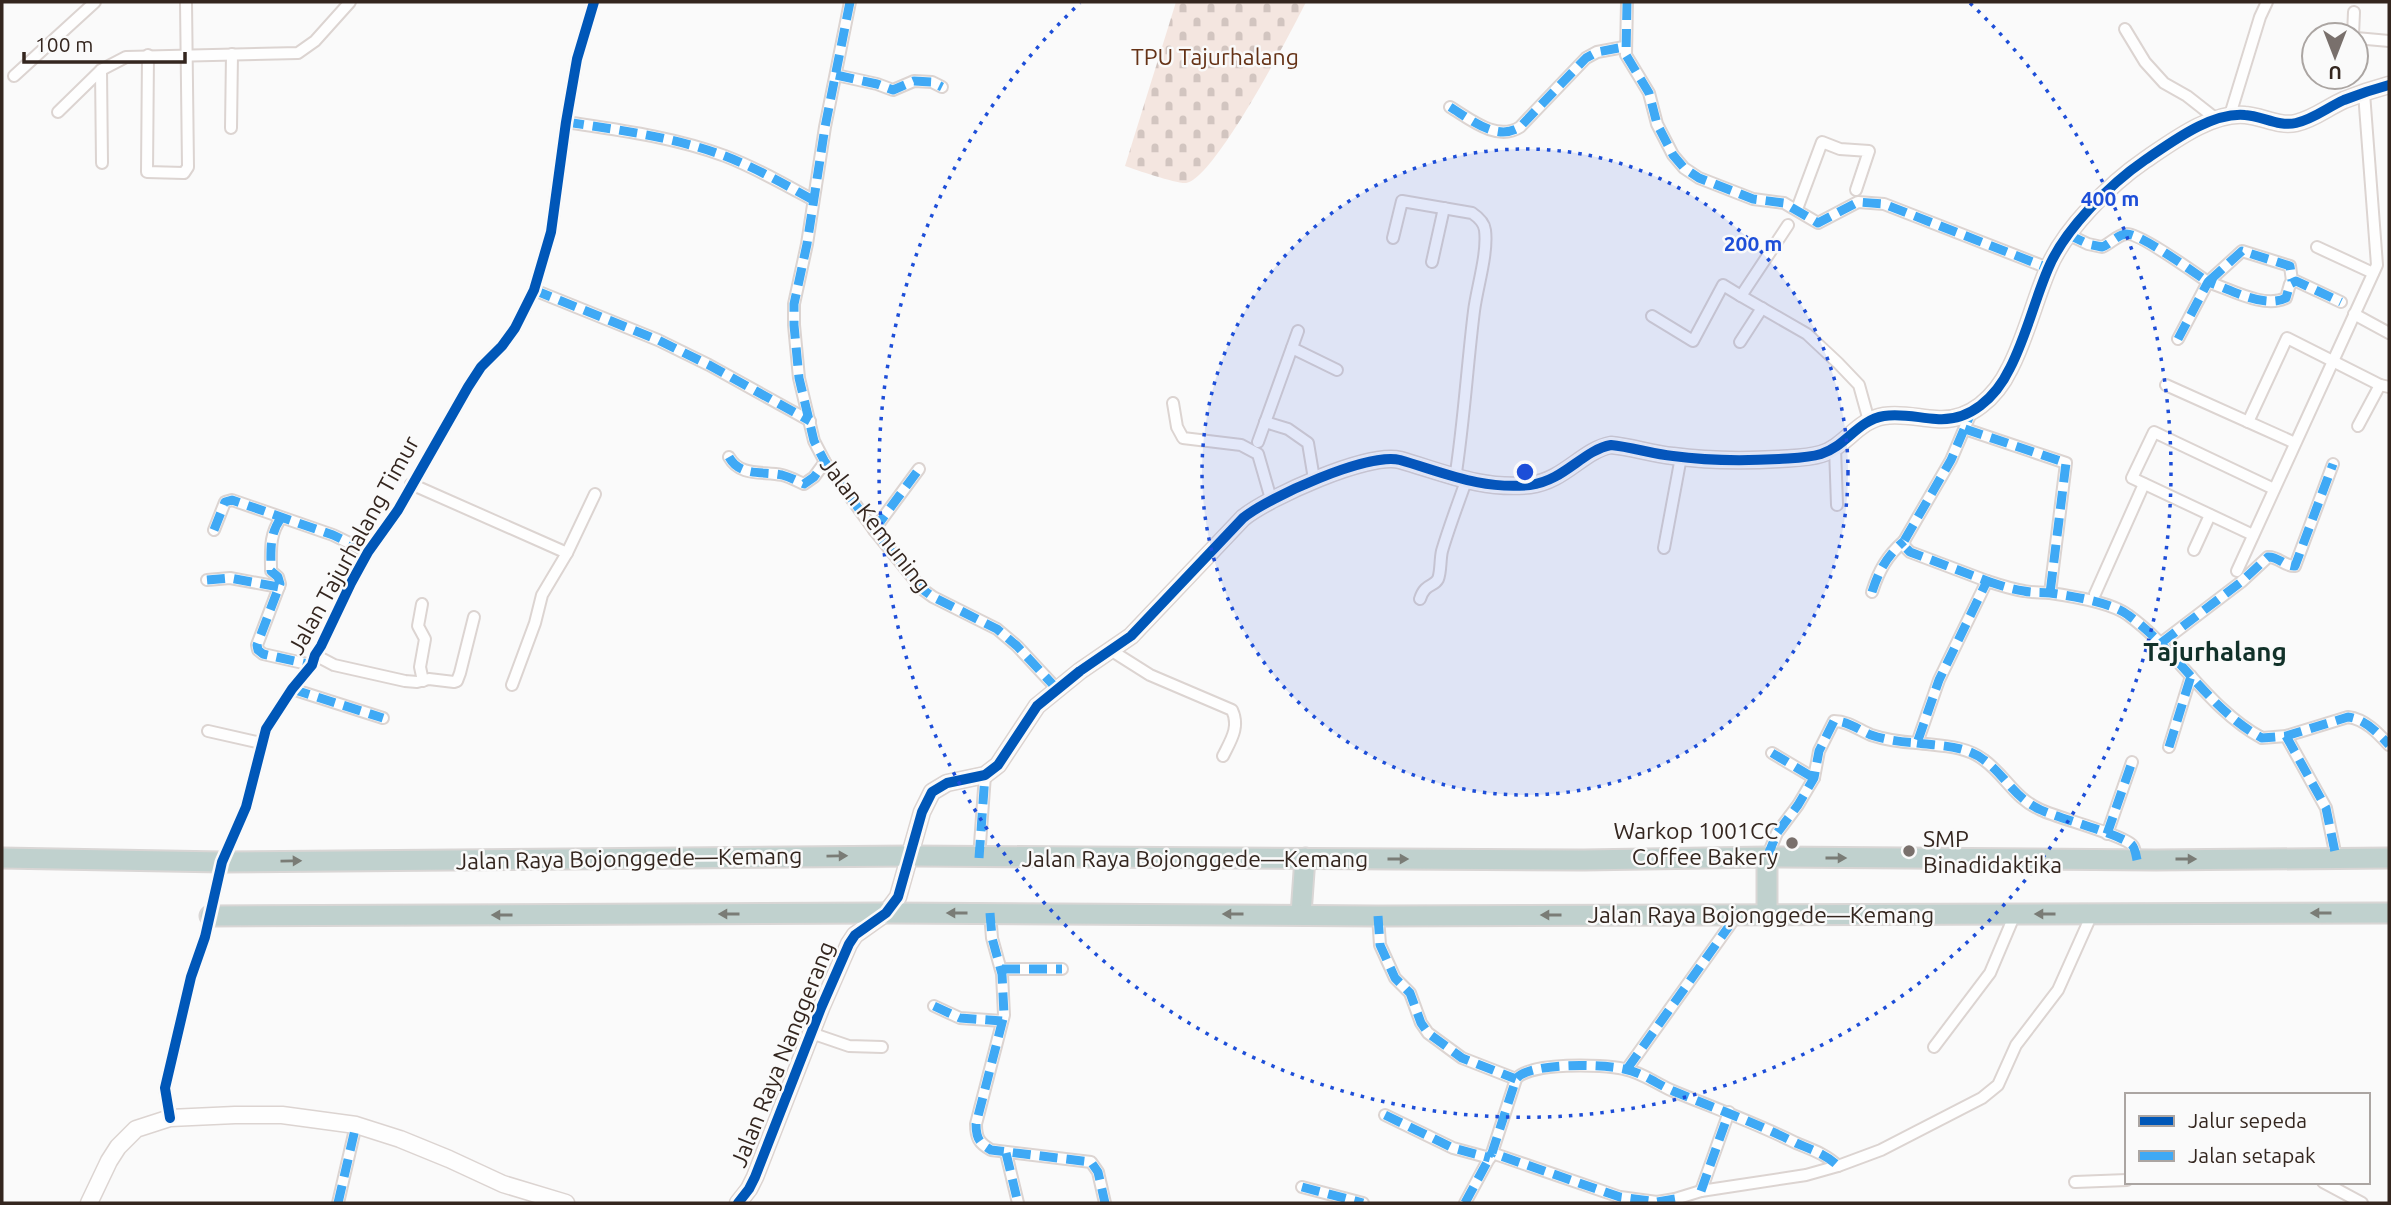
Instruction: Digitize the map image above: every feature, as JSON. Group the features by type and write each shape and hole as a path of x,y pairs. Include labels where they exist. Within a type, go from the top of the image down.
{"highway":[{"name":"Jalan Raya Bojonggede—Kemang","path":"2,858 222,862 911,856 1584,860 1767,857 2137,860 2389,858"},
{"path":"1767,857 1767,913"},
{"path":"1301,914 1306,858"},
{"name":"Jalan Raya Bojonggede—Kemang","path":"210,916 2389,913"}],"street":[{"path":"14,76 95,2"},
{"path":"148,55 147,172 184,173 188,167 186,2"},
{"path":"58,111 101,70 126,57 289,54 305,50 350,2"},
{"name":"Jalan Tajurhalang Timur","path":"170,1118 165,1087 191,977 205,937 222,862 246,807 266,729 313,660 368,552 398,510 481,367 515,328 534,290 551,232 577,59 594,2"},
{"name":"Jalan Kemuning","path":"850,2 794,304 799,378 814,441 825,462 874,530 922,589 997,629 1017,646 1057,689"},
{"path":"1627,2 1625,47 1629,62 1641,76 1649,93 1657,124 1673,155 1684,168 1699,178 1753,199 1784,203 1818,223 1823,223 1852,204 1884,204 2049,268"},
{"path":"2223,116 2267,2"},
{"path":"2354,12 2354,21"},
{"path":"2125,29 2145,62 2164,83 2223,116"},
{"path":"2370,38 2389,41"},
{"path":"1450,107 1490,129 1514,131 1586,58 1597,52 1625,47"},
{"path":"231,128 232,54"},
{"path":"101,70 102,163"},
{"path":"836,75 893,90 914,81 933,82 942,87"},
{"path":"979,858 985,775 1010,751 1037,706 1131,636 1243,518 1271,499 1314,479 1390,459 1461,480 1514,486 1544,482 1566,472 1600,449 1611,446 1681,457 1730,461 1810,457 1835,448 1869,421 1891,415 1940,420 1971,413 1987,401 2010,369 2049,268 2067,234 2118,181 2144,161 2223,116 2246,115 2277,123 2295,124 2364,93 2389,85"},
{"path":"2237,571 2377,265 2364,93"},
{"path":"566,122 643,134 709,150 770,176 813,200"},
{"path":"1797,209 1822,142 1840,149 1868,151 1856,190"},
{"path":"1393,239 1402,201 1472,214 1480,218 1485,229 1474,308 1461,480 1440,559 1438,578 1425,587 1420,599"},
{"path":"1432,262 1444,208"},
{"path":"1741,296 1788,225"},
{"path":"2067,234 2102,247 2124,234 2130,234 2208,282 2253,298 2279,301 2287,298 2292,281 2290,266 2242,251 2208,282 2178,339"},
{"path":"2317,247 2373,273"},
{"path":"2292,281 2341,302"},
{"path":"1652,316 1693,341 1723,285 1807,334 1858,385 1869,421"},
{"path":"534,290 658,340 810,421"},
{"path":"1740,342 1762,308"},
{"path":"2354,314 2389,333"},
{"path":"1258,442 1298,331"},
{"path":"2248,422 2287,338 2385,386 2358,426"},
{"path":"1292,348 1336,370"},
{"path":"2166,385 2295,443"},
{"path":"1173,403 1177,427 1183,438 1241,445 1258,454 1271,499"},
{"path":"1872,592 1890,552 1904,541 1951,460 1971,413"},
{"path":"1265,422 1288,429 1308,443 1314,479"},
{"path":"1965,429 2066,463 2050,593"},
{"path":"2253,535 2132,478 2154,432 2274,489"},
{"path":"1835,448 1837,505"},
{"path":"729,457 733,465 750,472 782,475 804,484 814,477 825,462"},
{"path":"1664,548 1681,457"},
{"path":"2161,643 2241,582 2267,557 2274,557 2295,566 2333,464"},
{"path":"874,530 919,469"},
{"path":"411,484 567,553"},
{"path":"2095,594 2144,484"},
{"path":"512,685 542,595 567,553 594,494"},
{"path":"214,530 227,500 232,500 333,535 368,552"},
{"path":"2194,550 2210,515"},
{"path":"281,518 272,530 270,541 271,571 278,577 279,586 257,645 263,654 313,660 405,681 457,681 474,617"},
{"path":"1904,541 1910,552 1987,581 2025,592 2050,593 2120,610 2161,643 2191,676 2254,734 2262,738 2286,736 2348,717 2357,718 2389,745"},
{"path":"207,580 230,578 279,586"},
{"path":"1917,743 1939,680 1987,581"},
{"path":"422,604 418,626 425,639 420,667 423,681"},
{"path":"1112,651 1156,678 1232,710 1236,718 1236,728 1223,756"},
{"path":"2169,747 2191,676"},
{"path":"292,689 383,718"},
{"path":"1767,857 1777,833 1814,778 1819,751 1834,721 1887,739 1955,747 1972,752 1984,760 2024,801 2049,814 2129,842 2134,846 2137,860"},
{"path":"208,731 261,743"},
{"path":"2286,736 2326,808 2336,858"},
{"path":"1772,752 1814,778"},
{"path":"2107,834 2132,762"},
{"name":"Jalan Raya Nanggerang","path":"738,1203 755,1177 849,944 855,935 886,913 898,897 922,812 932,792 947,783 985,775"},
{"path":"990,913 992,938 1002,969 1004,998 1002,1021 976,1124 976,1135 980,1144 991,1150 1091,1163 1095,1166 1105,1203"},
{"path":"1934,1047 1990,974 2015,914"},
{"path":"1385,1115 1453,1148 1491,1155 1620,1197 1657,1202 1676,1201 1701,1191 1795,1177 1838,1166 1881,1150 1961,1110 1998,1085 2016,1045 2058,990 2092,914"},
{"path":"1627,1069 1737,915"},
{"path":"1378,916 1380,945 1395,978 1410,993 1421,1023 1428,1033 1462,1058 1516,1079"},
{"path":"1002,969 1062,969"},
{"path":"934,1006 960,1018 1002,1021"},
{"path":"811,1033 849,1046 882,1047"},
{"path":"1465,1203 1491,1155 1516,1079 1527,1070 1545,1067 1602,1066 1627,1069 1729,1112 1820,1154 1838,1166"},
{"path":"1701,1191 1729,1112"},
{"path":"89,1203 109,1161 129,1135 147,1124 170,1118 282,1115 356,1125 449,1158 541,1200 566,1203"},
{"path":"338,1203 356,1125"},
{"path":"1006,1153 1018,1203"},
{"path":"2075,1182 2125,1180"},
{"path":"2327,1184 2362,1203"},
{"path":"1301,1187 1363,1203"}],"green space":[{"name":"TPU Tajurhalang","path":"1176,2 1306,2 1233,131 1199,175 1186,183 1125,166"}],"marked path":[{"path":"850,2 794,304 799,378 814,441 825,462 874,530 922,589 997,629 1017,646 1057,689"},
{"path":"1627,2 1626,55 1649,93 1657,124 1673,155 1684,168 1699,178 1753,199 1784,203 1818,223 1858,202 1884,204 2048,268"},
{"path":"1450,107 1484,127 1502,132 1511,131 1520,127 1586,58 1597,52 1624,47"},
{"path":"836,75 893,90 914,81 932,82 942,87"},
{"path":"566,122 646,135 706,149 770,176 813,200"},
{"path":"2067,234 2102,247 2123,235 2132,235 2167,254 2208,282 2242,251 2290,266 2292,281"},
{"path":"2178,339 2208,282 2257,300 2277,301 2286,298 2290,284 2296,281 2341,302"},
{"path":"534,290 658,340 810,421"},
{"path":"1767,857 1777,833 1814,778 1819,751 1834,721 1849,724 1877,737 1917,743 1939,680 1987,581 1910,552 1904,541 1951,460 1971,413"},
{"path":"1965,429 2066,463 2050,593"},
{"path":"729,457 739,468 782,475 804,484 814,477 825,462"},
{"path":"2161,643 2241,582 2268,557 2295,566 2333,464"},
{"path":"874,530 919,469"},
{"path":"214,530 225,502 232,500 333,535 368,552"},
{"path":"281,518 273,537 271,556 271,571 278,577 280,584 257,645 258,650 263,654 312,665"},
{"path":"1872,592 1884,564 1904,541"},
{"path":"207,580 230,578 279,587"},
{"path":"1987,581 2019,590 2090,600 2121,610 2146,629 2225,711 2262,738 2286,736 2348,717 2366,724 2389,745"},
{"path":"2169,747 2191,676"},
{"path":"292,689 383,718"},
{"path":"2286,736 2326,808 2336,857"},
{"path":"1917,743 1952,747 1977,755 2032,805 2126,841 2133,846 2137,860"},
{"path":"1772,753 1814,778"},
{"path":"2107,834 2132,762"},
{"path":"979,858 985,775"},
{"path":"990,913 992,938 1002,974 1004,1015 976,1124 978,1137 991,1150 1091,1162 1098,1172 1105,1203"},
{"path":"1627,1069 1737,915"},
{"path":"1378,916 1380,945 1395,978 1410,993 1421,1023 1428,1033 1462,1058 1516,1079"},
{"path":"1002,969 1062,969"},
{"path":"934,1006 960,1018 1002,1021"},
{"path":"1675,1199 1657,1202 1620,1197 1492,1153 1516,1079 1523,1073 1550,1067 1600,1066 1630,1071 1818,1152 1838,1166"},
{"path":"1701,1191 1729,1112"},
{"path":"1385,1115 1453,1148 1490,1158"},
{"path":"338,1203 356,1125"},
{"path":"1006,1153 1018,1203"},
{"path":"1465,1203 1492,1153"},
{"path":"1302,1187 1363,1203"}],"cycle path":[{"path":"170,1118 165,1088 191,977 205,937 222,862 246,807 266,729 292,689 312,665 368,552 398,510 481,367 515,328 534,290 551,232 577,59 594,2"},
{"path":"738,1203 755,1177 849,944 855,935 886,913 898,897 922,812 932,792 947,783 985,775 998,765 1037,706 1080,671 1131,636 1243,518 1256,509 1319,478 1385,459 1400,460 1480,483 1530,485 1553,478 1591,453 1611,445 1700,459 1800,458 1830,451 1875,418 1903,415 1948,419 1971,412 1989,398 2004,379 2021,344 2055,254 2089,209 2131,170 2180,137 2219,118 2245,115 2283,124 2296,123 2344,100 2389,85"}],"place":[{"name":"Warkop 1001CC Coffee Bakery","path":"1792,843"},
{"name":"SMP Binadidaktika","path":"1909,851"}],"district":[{"name":"Tajurhalang","path":"2215,651"}]}
